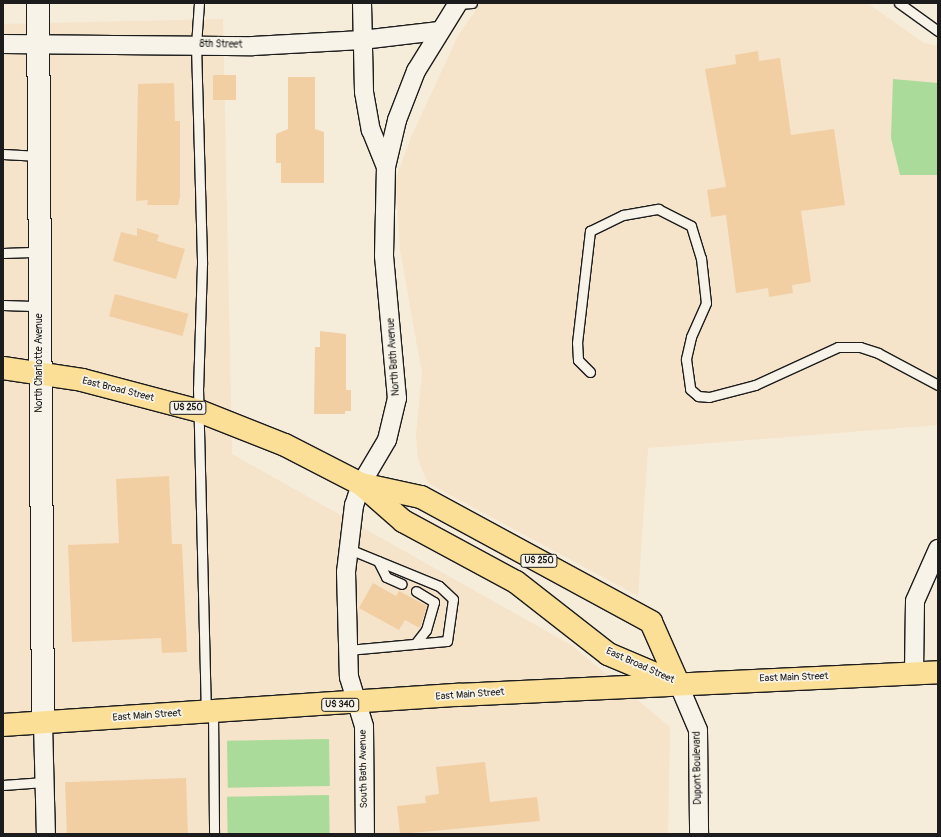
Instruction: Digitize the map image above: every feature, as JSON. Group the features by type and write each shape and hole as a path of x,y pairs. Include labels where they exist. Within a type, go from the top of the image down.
{"main road":[{"name":"East Broad Street","path":"3,368 40,372 198,411 284,445 361,484 421,497 651,622 678,683"},
{"name":"East Broad Street","path":"361,484 402,521 516,582 608,654 678,683"},
{"name":"East Main Street","path":"3,725 678,683 938,672"}],"street":[{"name":"North Charlotte Avenue","path":"38,3 43,723"},
{"name":"North Bath Avenue","path":"357,704 349,677 348,549 354,505 361,484 387,440 398,398 384,256 386,167 371,130 364,92 362,3"},
{"path":"386,167 397,120 416,71 439,31 462,3"},
{"name":"8th Street","path":"3,44 196,45 362,40 439,31"},
{"path":"914,673 915,601 938,549"},
{"name":"Dupont Boulevard","path":"678,683 698,730 699,834"},
{"name":"South Bath Avenue","path":"357,704 364,726 365,834"},
{"path":"43,723 46,834"}],"lane":[{"path":"199,3 196,45 202,264 198,411 214,834"},
{"path":"899,3 938,31"},
{"path":"3,154 39,156"},
{"path":"590,372 578,360 577,343 590,231 623,215 658,209 691,226 701,258 706,303 691,337 686,359 690,389 698,396 709,397 755,385 838,347 860,347 878,352 938,386"},
{"path":"3,253 39,252"},
{"path":"3,305 40,306"},
{"path":"348,549 439,586 453,600 447,641 348,650"},
{"path":"378,561 386,577 402,584"},
{"path":"414,644 426,630 434,602 416,591"},
{"path":"3,785 44,782"}],"shaded area":[{"path":"481,3 867,3 924,43 938,46 938,425 648,448 638,596 428,483 418,459 416,435 422,373 400,250 396,178 412,135 458,36"},
{"path":"223,19 232,454 571,645 670,727 668,834 3,834 3,24"}],"green space":[{"path":"893,79 938,83 938,175 900,175 891,138"},
{"path":"329,739 330,786 228,788 227,741"},
{"path":"329,795 330,834 228,834 227,797"}],"building":[{"path":"758,51 759,61 780,58 791,135 834,129 845,205 801,211 811,282 792,285 793,293 769,297 768,288 736,293 726,215 711,217 707,190 726,187 705,69 736,64 735,55"},
{"path":"213,75 236,75 236,100 213,100"},
{"path":"288,77 315,77 315,129 324,132 324,183 281,183 281,163 276,163 276,134 288,129"},
{"path":"174,83 175,121 180,121 180,197 178,205 147,205 148,200 136,201 138,84"},
{"path":"137,228 159,235 157,241 185,249 176,279 113,261 121,232 137,236"},
{"path":"115,294 188,314 182,336 109,316"},
{"path":"320,331 346,334 346,390 351,390 351,411 345,411 345,414 314,414 315,347 320,347"},
{"path":"169,476 172,544 182,544 187,652 162,653 161,638 72,642 68,545 119,543 116,479"},
{"path":"373,583 396,596 399,591 427,606 420,628 405,620 399,630 359,608"},
{"path":"485,762 490,802 537,797 540,821 400,834 397,806 426,803 425,796 439,794 436,767"},
{"path":"186,778 188,834 67,834 65,782"}]}
